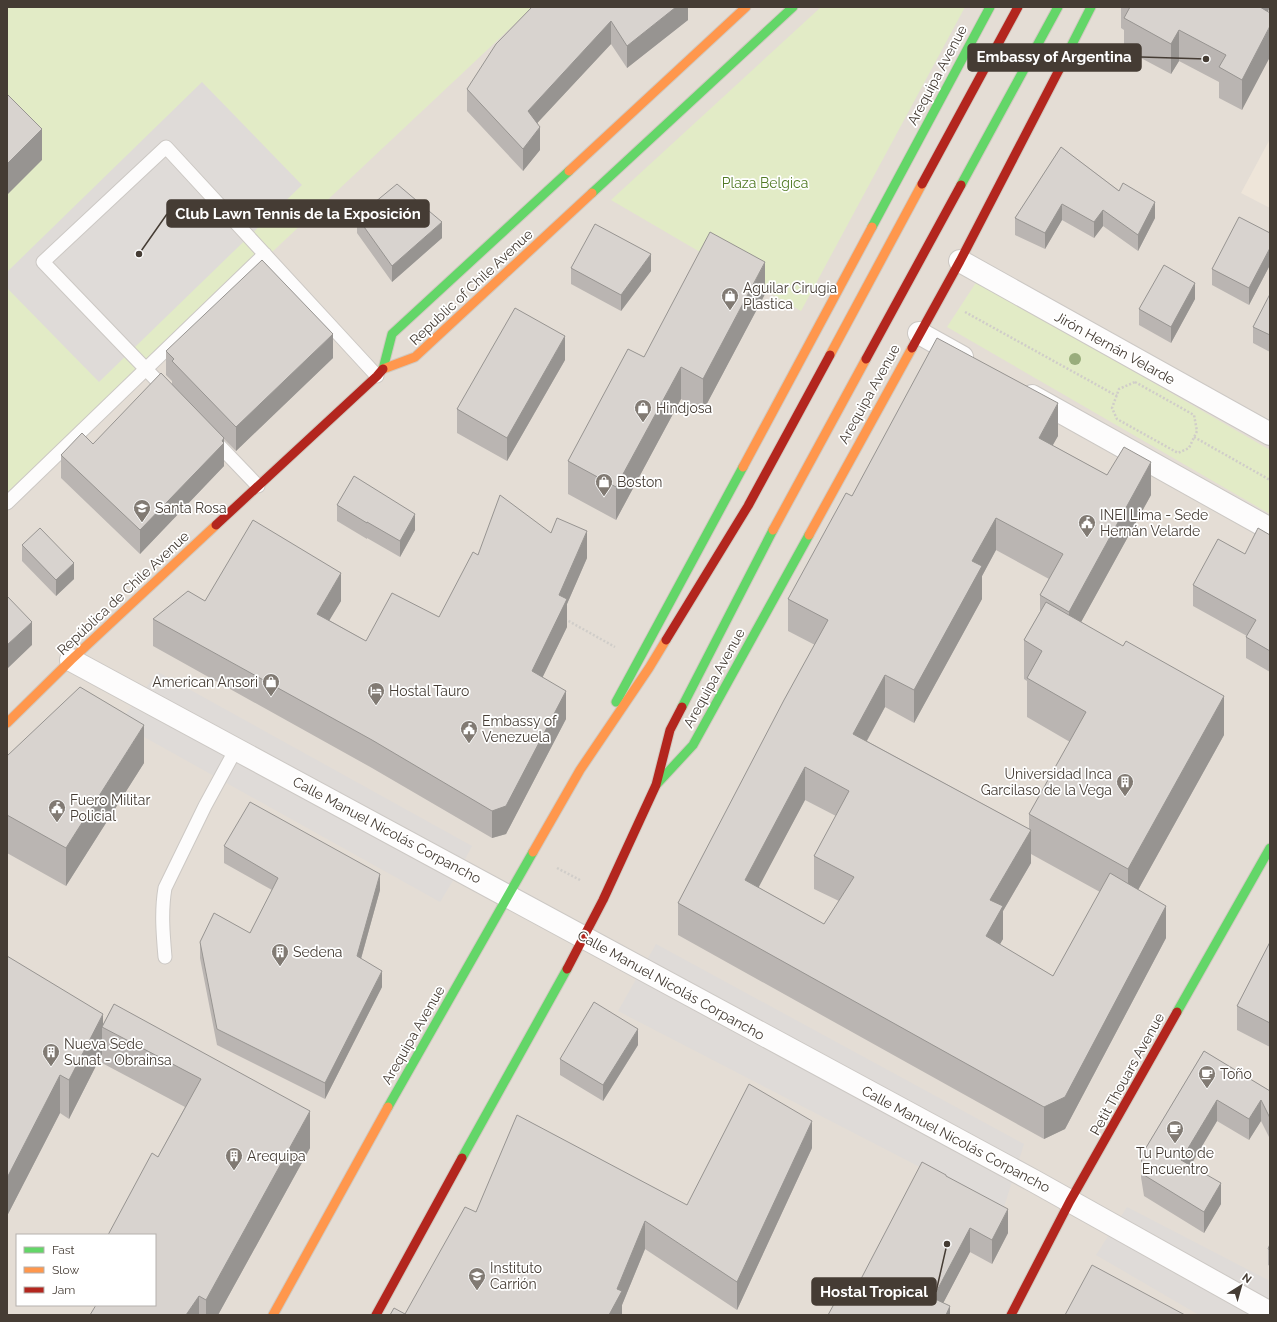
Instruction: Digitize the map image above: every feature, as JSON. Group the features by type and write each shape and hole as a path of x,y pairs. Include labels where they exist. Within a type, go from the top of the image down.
{"main road":[{"name":"Republic of Chile Avenue","path":"380,373 392,334 746,7"},
{"name":"Republic of Chile Avenue","path":"380,373 415,357 793,7"},
{"name":"Arequipa Avenue","path":"273,1315 402,1082 580,770 990,7"},
{"name":"Arequipa Avenue","path":"580,770 649,668 748,506 1018,7"},
{"name":"Arequipa Avenue","path":"376,1315 568,967 603,900 656,785 670,730 761,554 1058,7"},
{"name":"Arequipa Avenue","path":"656,785 693,745 703,728 919,333 960,261 1091,7"},
{"name":"República de Chile Avenue","path":"7,723 71,660 380,373"},
{"name":"Petit Thouars Avenue","path":"1011,1315 1070,1201 1270,848"}],"street":[{"name":"Jirón Hernán Velarde","path":"960,261 1270,434"},
{"path":"919,333 982,368"},
{"path":"1016,387 1270,529"},
{"name":"Calle Manuel Nicolás Corpancho","path":"71,660 1070,1201 1270,1313"}],"lane":[{"path":"177,402 43,262 166,147 265,254 380,373"},
{"path":"7,503 265,254"},
{"path":"204,430 258,486"},
{"path":"164,957 162,902 165,888 236,749"}],"path":[{"path":"939,298 1117,396"},
{"path":"1135,382 1194,415 1197,431 1194,437 1189,448 1178,453 1118,420 1112,408 1119,389 1135,382"},
{"path":"1194,437 1270,480"},
{"path":"565,619 638,662"}],"shaded area":[{"path":"7,7 1270,7 1270,1315 7,1315"},
{"path":"202,82 302,185 99,382 7,288 7,272"},
{"path":"1270,139 1270,208 1241,193"},
{"path":"158,672 472,846 440,902 119,723"},
{"path":"656,944 1024,1144 1003,1210 618,1011"},
{"path":"1127,1207 1270,1281 1270,1315 1199,1315 1096,1255"}],"green space":[{"path":"7,7 533,7 7,501"},
{"name":"Plaza Belgica","path":"821,7 965,7 801,311 611,200"},
{"path":"977,281 1270,450 1270,514 947,327"}],"building":[{"path":"532,7 676,7 627,46 611,21 528,111 540,127 523,149 467,89 496,44"},
{"path":"1130,7 1260,7 1270,13 1270,26 1242,80 1219,67 1226,55 1179,30 1171,44 1124,18"},
{"path":"7,94 42,129 7,164"},
{"path":"1061,147 1119,191 1123,183 1155,202 1138,235 1103,210 1094,222 1062,204 1045,233 1015,218"},
{"path":"397,184 442,222 392,266 357,217"},
{"path":"1239,217 1270,233 1270,248 1249,288 1212,269"},
{"path":"595,224 651,254 621,295 571,268"},
{"path":"710,232 765,262 703,379 681,367 616,487 568,461 628,349 644,357"},
{"path":"262,260 333,334 236,427 172,361 174,359 166,351"},
{"path":"1164,265 1195,283 1171,327 1139,309"},
{"path":"1270,294 1270,335 1253,327"},
{"path":"515,308 565,336 507,438 457,409"},
{"path":"937,338 1058,403 1039,438 1107,475 1124,447 1151,462 1069,612 1040,595 1063,554 996,518 972,561 982,566 914,690 885,675 853,734 1031,830 990,900 1003,906 986,936 1053,976 1110,873 1166,906 1065,1097 1044,1107 678,903 784,700 828,620 788,599 846,493 852,496","holes":["805,767 849,791 814,856 854,877 824,924 745,880"]},
{"path":"161,373 224,438 222,441 224,443 140,530 61,455 82,433 93,444"},
{"path":"354,476 415,514 400,541 337,505"},
{"path":"500,495 551,533 557,518 587,531 559,595 567,599 532,671 566,691 506,806 492,811 372,740 153,619 188,591 205,601 253,520 341,573 317,614 366,641 392,593 439,617 473,552 478,555"},
{"path":"40,528 74,563 56,580 22,545"},
{"path":"1258,528 1270,535 1270,651 1246,637 1256,620 1193,585 1218,539 1245,554"},
{"path":"7,596 32,622 7,645"},
{"path":"1046,602 1123,646 1126,641 1224,696 1128,869 1029,814 1086,712 1027,678 1042,651 1024,640"},
{"name":"Fuero Militar Policial","path":"80,687 144,725 66,848 7,815 7,756"},
{"name":"Sedena","path":"250,802 380,874 357,956 382,971 325,1083 217,1029 200,942 214,913 250,933 278,878 224,846"},
{"path":"1270,942 1270,1023 1237,1006"},
{"path":"7,956 103,1014 69,1080 60,1075 7,1178"},
{"path":"594,1002 638,1029 603,1085 560,1059"},
{"path":"114,1004 310,1111 206,1300 199,1296 186,1315 90,1315 95,1306 156,1306 156,1234 109,1234 152,1153 158,1157 201,1079 102,1027"},
{"path":"1204,1051 1270,1091 1270,1118 1261,1100 1249,1119 1217,1100 1181,1160 1221,1183 1204,1212 1144,1175 1141,1156"},
{"path":"749,1084 812,1121 737,1282 645,1221 617,1289 622,1291 609,1315 390,1315 394,1308 405,1314 465,1207 476,1212 517,1115 687,1205"},
{"path":"922,1162 1008,1209 992,1240 970,1228 933,1298 950,1306 946,1315 828,1315 839,1295 850,1300"},
{"path":"1092,1265 1185,1315 1065,1315"}],"traffic: fast":[{"path":"592,193 793,7"},
{"path":"872,227 990,7"},
{"path":"961,185 1058,7"},
{"path":"1059,70 1091,7"},
{"path":"383,369 392,334 569,171"},
{"path":"616,702 743,467"},
{"path":"682,707 773,530"},
{"path":"656,785 693,745 809,535"},
{"path":"1177,1012 1270,848"},
{"path":"388,1107 533,852"},
{"path":"462,1158 567,969"}],"traffic: slow":[{"path":"569,171 746,7"},
{"path":"830,355 922,184"},
{"path":"383,369 415,357 592,193"},
{"path":"743,467 872,227"},
{"path":"809,535 912,348"},
{"path":"773,530 866,359"},
{"path":"7,723 71,660 216,525"},
{"path":"533,852 580,770 649,668 666,640"},
{"path":"273,1315 388,1107"}],"traffic: jam":[{"path":"922,184 1018,7"},
{"path":"912,348 960,261 1059,70"},
{"path":"866,359 961,185"},
{"path":"666,640 748,506 830,355"},
{"path":"216,525 383,369"},
{"path":"567,969 603,900 656,785 670,730 682,707"},
{"path":"1011,1315 1070,1201 1177,1012"},
{"path":"376,1315 462,1158"}],"place":[{"name":"Embassy of Argentina","path":"1206,59"},
{"name":"Club Lawn Tennis de la Exposición","path":"139,254"},
{"name":"Aguilar Cirugia Plastica","path":"730,311"},
{"name":"Hindjosa","path":"643,423"},
{"name":"Boston","path":"604,497"},
{"name":"Santa Rosa","path":"142,523"},
{"name":"INEI Lima - Sede Hernán Velarde","path":"1087,538"},
{"name":"American Ansori","path":"271,697"},
{"name":"Hostal Tauro","path":"376,706"},
{"name":"Embassy of Venezuela","path":"469,744"},
{"name":"Universidad Inca Garcilaso de la Vega","path":"1125,797"},
{"name":"Fuero Militar Policial","path":"57,823"},
{"name":"Sedena","path":"280,967"},
{"name":"Nueva Sede Sunat - Obrainsa","path":"51,1067"},
{"name":"Toño","path":"1207,1089"},
{"name":"Tu Punto de Encuentro","path":"1175,1144"},
{"name":"Arequipa","path":"234,1171"},
{"name":"Hostal Tropical","path":"947,1244"},
{"name":"Instituto Carrión","path":"477,1291"}]}
